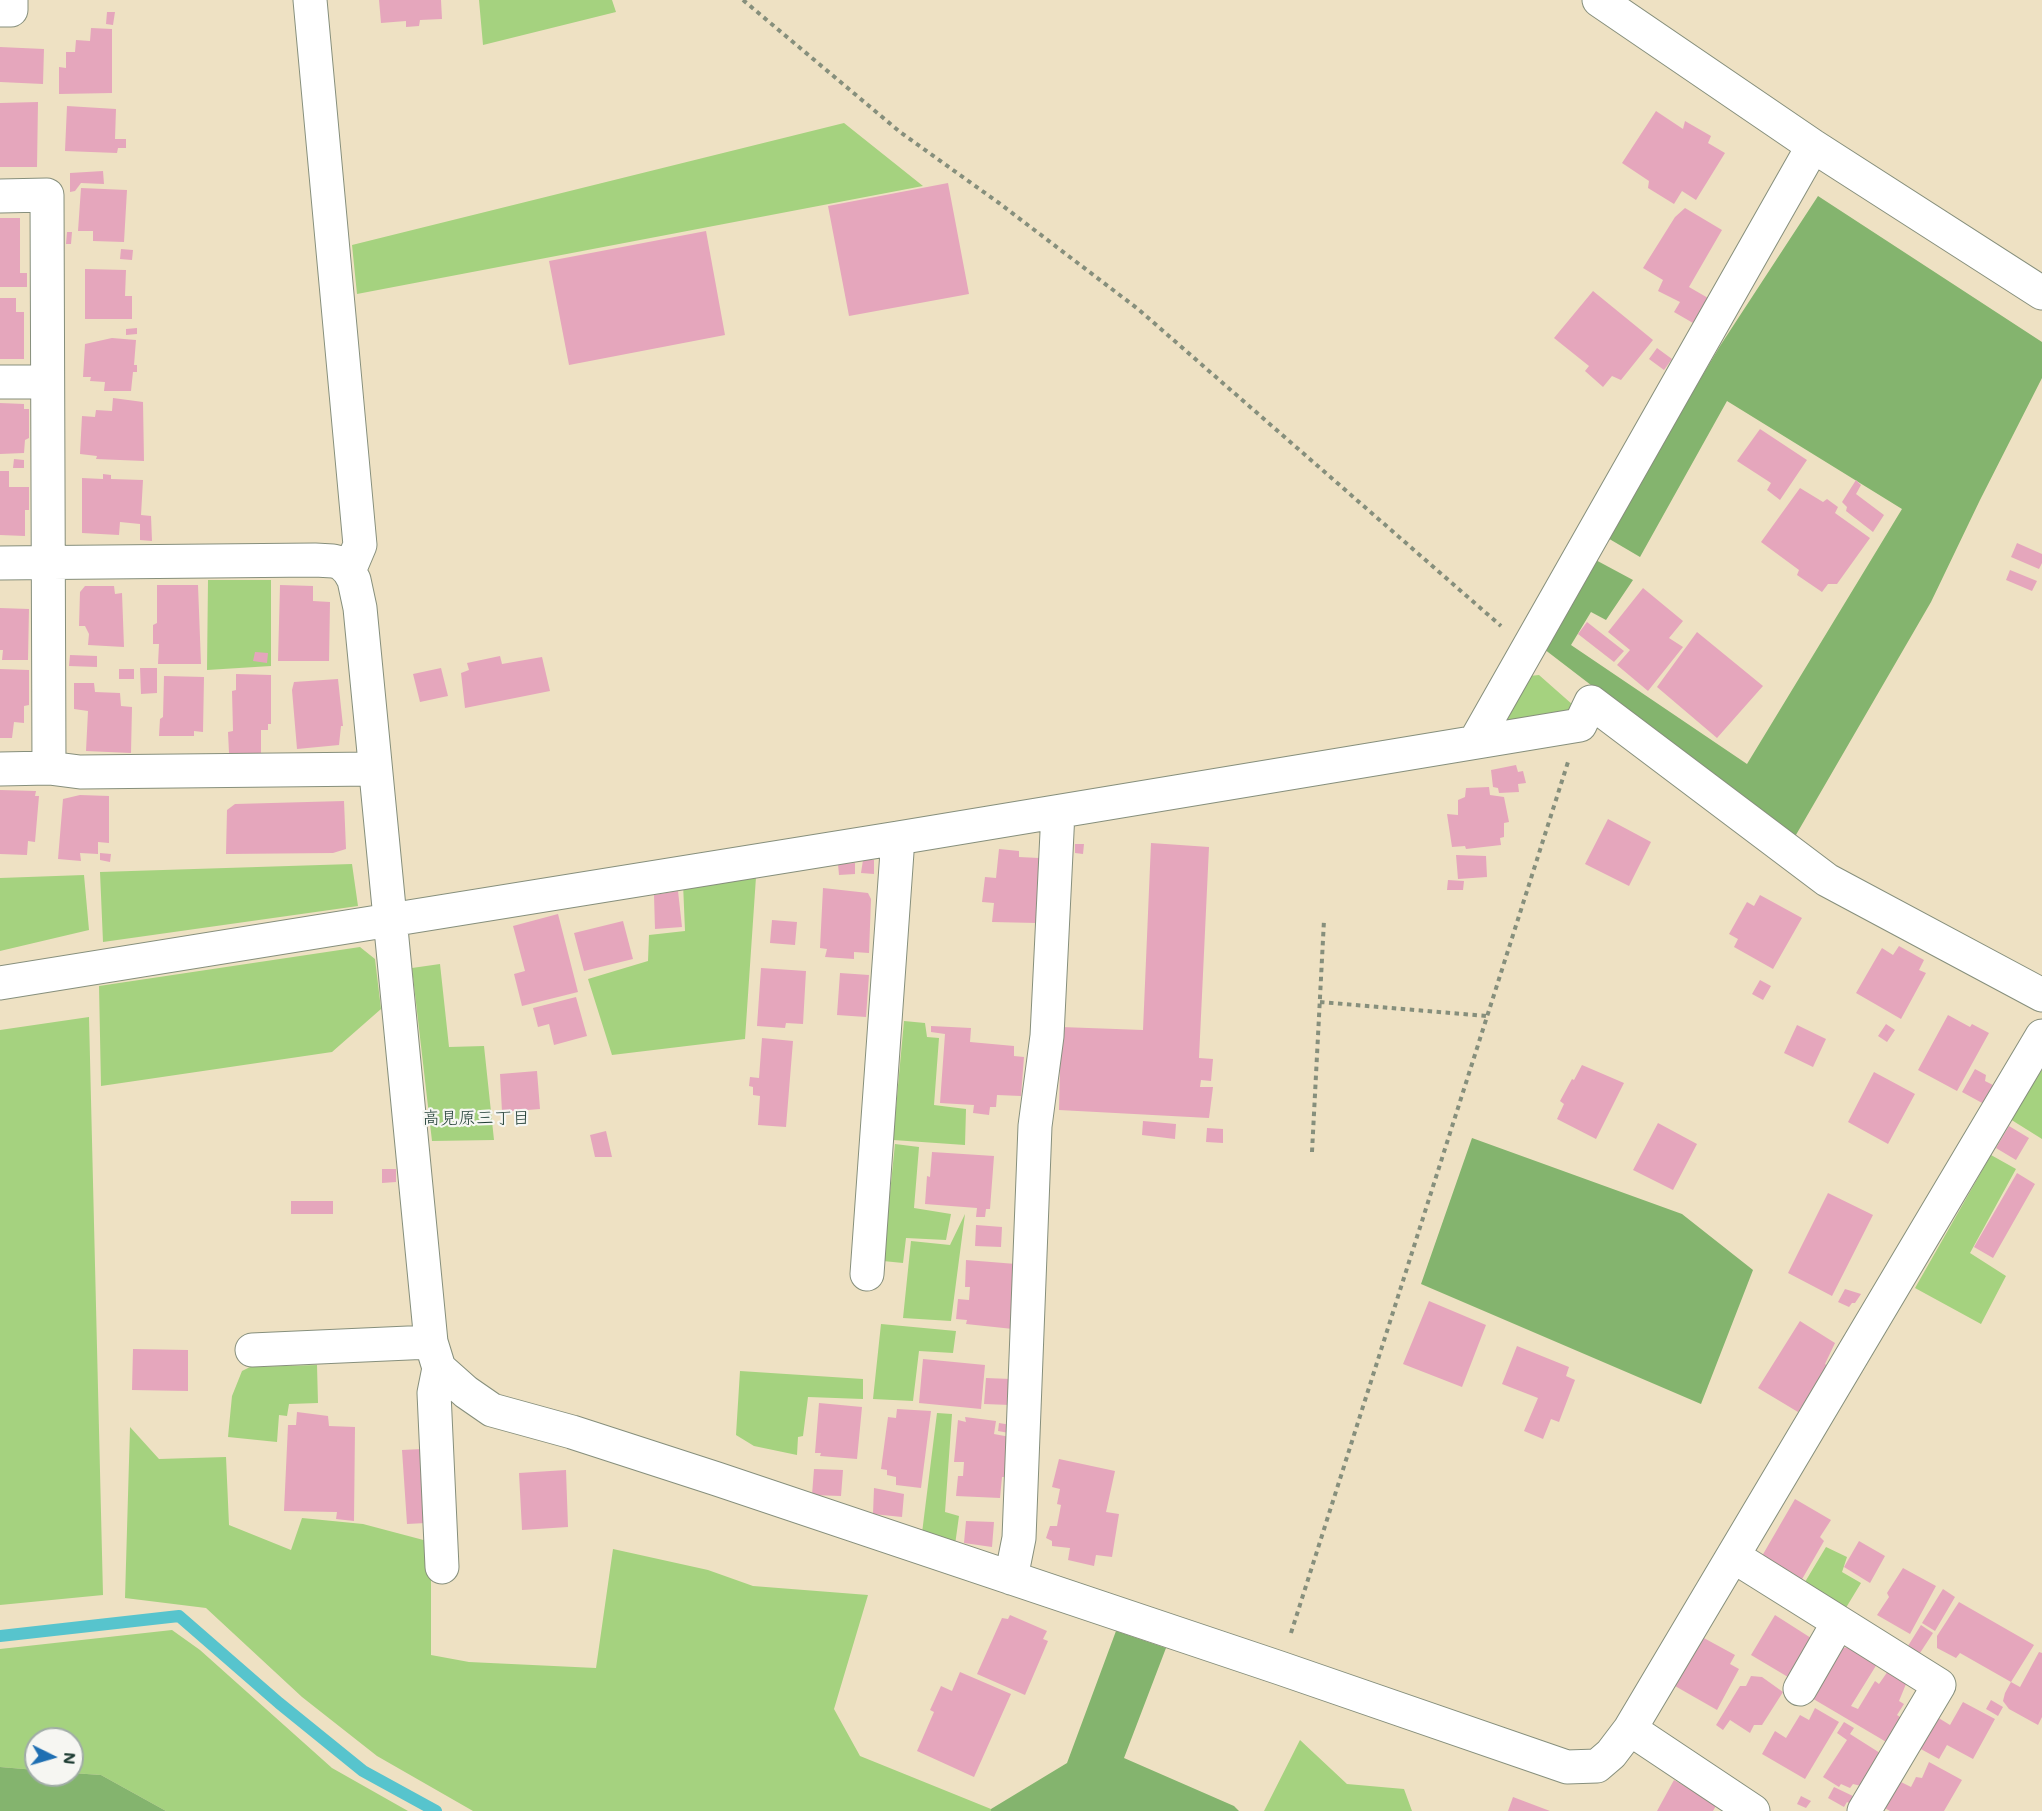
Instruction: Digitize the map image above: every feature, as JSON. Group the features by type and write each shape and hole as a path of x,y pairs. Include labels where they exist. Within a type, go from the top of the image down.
{"street":[{"path":"0,10 11,10 12,0"},
{"path":"310,0 360,545 349,571"},
{"path":"1599,0 1813,146 2042,293"},
{"path":"1476,740 1813,146"},
{"path":"0,196 47,195 49,768"},
{"path":"0,382 46,382"},
{"path":"0,563 324,560 341,563 354,580 360,608 435,1355 434,1393 442,1567"},
{"path":"0,983 1059,812 1580,724 1591,702 1827,880 2042,995"},
{"path":"0,769 49,768 80,772 375,769"},
{"path":"1011,1578 1018,1538 1035,1126 1047,1036 1059,812"},
{"path":"867,1274 898,838"},
{"path":"252,1350 435,1355 466,1392 492,1410 572,1432 705,1475 1567,1767 1597,1766 1611,1754 1630,1729 2042,1036"},
{"path":"1733,1556 1939,1685 1864,1811"},
{"path":"1800,1689 1838,1623"},
{"path":"1630,1729 1753,1811"}],"path":[{"path":"743,0 900,132 999,202 1138,309 1528,650"},
{"path":"1280,1668 1580,724"},
{"path":"1312,1152 1324,920"},
{"path":"1320,1002 1487,1016"}],"green space":[{"path":"479,0 612,0 616,12 483,45"},
{"path":"844,123 923,186 357,294 352,245"},
{"path":"1818,196 2042,342 2042,378 1931,602 1793,840 1544,649 1592,558 1633,580 1606,620 1591,612 1571,645 1747,764 1902,509 1727,401 1640,557 1606,537 1720,346"},
{"path":"208,580 271,580 271,666 207,670"},
{"path":"1539,675 1573,705 1567,719 1502,726 1529,676"},
{"path":"352,864 358,906 103,942 100,872"},
{"path":"84,875 89,930 0,951 0,878"},
{"path":"756,877 745,1039 612,1055 588,979 648,961 649,935 685,931 683,883"},
{"path":"360,947 375,959 381,1009 332,1052 101,1086 99,986"},
{"path":"440,964 449,1047 484,1046 494,1140 432,1141 412,968"},
{"path":"89,1017 103,1595 0,1605 0,1030"},
{"path":"904,1021 925,1023 927,1037 939,1038 934,1105 966,1109 965,1145 893,1140"},
{"path":"2042,1070 2042,1139 2010,1119"},
{"path":"1472,1138 1682,1214 1753,1270 1701,1404 1421,1284"},
{"path":"895,1144 919,1147 914,1208 951,1214 946,1240 906,1238 903,1263 883,1261"},
{"path":"1991,1155 2016,1169 1970,1253 2006,1276 1981,1324 1915,1288"},
{"path":"965,1214 951,1321 903,1318 911,1241 950,1245"},
{"path":"881,1324 956,1331 953,1353 919,1351 913,1401 873,1399"},
{"path":"317,1365 318,1403 289,1404 287,1416 279,1415 277,1442 228,1437 232,1396 242,1371 250,1367"},
{"path":"740,1371 863,1379 863,1399 808,1397 803,1436 798,1437 797,1455 754,1446 736,1435"},
{"path":"937,1413 952,1414 945,1512 959,1516 955,1545 922,1533"},
{"path":"130,1427 159,1459 226,1457 229,1525 291,1550 302,1518 363,1524 431,1542 431,1655 469,1662 596,1668 613,1549 708,1570 753,1586 868,1595 834,1709 860,1756 991,1809 991,1811 473,1811 377,1756 302,1697 206,1608 125,1598"},
{"path":"1826,1547 1847,1557 1842,1572 1861,1583 1844,1611 1802,1587"},
{"path":"172,1630 200,1650 332,1768 408,1811 166,1811 101,1775 84,1774 84,1727 24,1727 24,1769 0,1767 0,1649"},
{"path":"1116,1631 1166,1648 1124,1758 1234,1806 1239,1811 991,1811 1067,1763"},
{"path":"1300,1740 1347,1784 1404,1789 1412,1811 1264,1811"},
{"path":"0,1767 24,1769 24,1787 84,1787 84,1774 101,1775 166,1811 0,1811"}],"building":[{"path":"379,0 441,0 442,19 420,20 419,26 406,27 406,21 381,23"},
{"path":"107,12 115,12 113,25 106,24"},
{"path":"91,28 112,29 112,93 59,94 59,67 66,68 66,52 75,52 76,40 90,41"},
{"path":"0,47 44,49 43,84 0,82"},
{"path":"38,102 37,167 0,167 0,103"},
{"path":"67,106 116,109 115,139 126,139 126,148 118,148 117,153 65,151"},
{"path":"1656,111 1683,129 1685,121 1711,136 1708,143 1725,153 1696,200 1682,191 1674,204 1648,188 1649,181 1622,163"},
{"path":"103,171 104,184 81,183 75,191 70,192 70,173"},
{"path":"948,183 969,294 849,316 828,206"},
{"path":"81,188 127,190 124,242 93,241 93,231 78,231"},
{"path":"1685,208 1722,230 1689,287 1708,298 1693,323 1674,312 1680,302 1658,291 1663,280 1643,268 1675,217"},
{"path":"0,218 20,218 20,273 27,273 27,287 0,287"},
{"path":"706,231 725,335 569,365 549,261"},
{"path":"67,232 72,232 71,244 66,244"},
{"path":"121,249 133,250 132,260 120,259"},
{"path":"85,269 126,270 125,296 132,296 132,319 85,319"},
{"path":"1593,291 1653,340 1621,380 1612,376 1603,387 1585,371 1589,366 1554,338"},
{"path":"0,298 16,298 16,312 24,312 24,359 0,359"},
{"path":"137,328 137,334 126,335 126,329"},
{"path":"112,338 136,340 134,365 137,365 137,372 133,372 131,391 104,391 105,382 90,381 91,377 83,377 85,344"},
{"path":"1657,348 1672,359 1664,370 1649,359"},
{"path":"113,398 143,402 144,461 96,459 97,456 80,454 82,416 95,417 96,410 112,411"},
{"path":"0,403 24,404 24,409 29,409 29,438 25,440 24,453 0,454"},
{"path":"1760,429 1807,460 1780,500 1767,490 1771,483 1737,461"},
{"path":"14,459 24,460 24,468 13,468"},
{"path":"0,471 9,471 9,487 29,487 29,510 25,510 25,536 0,535"},
{"path":"103,474 111,475 111,479 143,480 141,515 151,516 152,541 140,540 140,524 120,522 119,535 82,533 82,478 103,479"},
{"path":"1856,480 1861,485 1856,494 1884,515 1873,532 1846,511 1847,507 1842,502"},
{"path":"1800,488 1823,502 1827,499 1838,507 1835,513 1870,538 1837,584 1828,584 1822,592 1797,575 1799,570 1761,542"},
{"path":"2017,543 2042,554 2039,569 2011,557"},
{"path":"2010,570 2037,581 2032,591 2006,580"},
{"path":"157,585 198,585 201,664 158,664 159,644 153,644 153,625 157,623"},
{"path":"280,585 313,586 313,601 330,602 329,661 278,661"},
{"path":"85,586 114,586 115,594 122,593 124,647 88,645 89,634 85,626 79,626 80,592"},
{"path":"1643,588 1683,621 1669,638 1683,647 1648,691 1617,665 1630,650 1608,632"},
{"path":"0,608 29,609 28,660 2,660"},
{"path":"1587,622 1624,651 1614,662 1578,634"},
{"path":"1697,632 1763,686 1717,738 1657,687"},
{"path":"255,652 268,653 267,663 253,661"},
{"path":"70,655 97,656 97,667 69,666"},
{"path":"500,656 502,664 542,657 550,691 465,708 461,673 469,670 467,663"},
{"path":"140,668 157,668 157,693 141,694"},
{"path":"441,668 448,696 420,702 413,674"},
{"path":"0,669 29,670 29,705 24,706 24,723 14,722 12,738 0,738"},
{"path":"119,669 134,669 134,679 119,679"},
{"path":"236,674 271,675 271,724 268,724 268,730 261,730 261,753 229,753 228,732 233,731 232,691 236,690"},
{"path":"164,676 204,677 203,732 194,731 194,736 159,736 160,719 163,717"},
{"path":"338,679 343,726 341,726 339,745 297,749 292,690 294,682"},
{"path":"74,683 94,683 95,692 120,693 121,706 132,707 131,753 86,751 88,711 74,709"},
{"path":"1516,765 1518,772 1523,771 1526,783 1518,784 1519,792 1499,793 1498,788 1493,787 1491,770"},
{"path":"1489,787 1490,795 1504,797 1509,822 1504,823 1504,837 1500,838 1501,845 1466,849 1465,846 1452,847 1447,814 1458,815 1458,800 1465,797 1466,788"},
{"path":"0,790 36,791 35,796 39,796 35,842 28,841 27,855 0,854"},
{"path":"80,795 109,796 109,843 98,842 98,854 80,853 81,861 58,859 63,799"},
{"path":"344,801 346,849 333,853 226,854 227,810 235,804"},
{"path":"1608,819 1651,842 1629,886 1585,864"},
{"path":"1151,843 1209,847 1199,1058 1213,1059 1211,1081 1201,1080 1200,1087 1213,1087 1209,1118 1059,1110 1061,1027 1143,1030"},
{"path":"1075,844 1084,844 1083,854 1075,853"},
{"path":"999,849 1019,851 1019,857 1039,858 1037,923 992,922 994,903 982,902 985,877 996,878"},
{"path":"100,853 111,854 110,862 100,860"},
{"path":"1456,855 1486,856 1487,877 1458,879"},
{"path":"863,860 874,860 874,874 861,873"},
{"path":"855,863 855,874 839,875 838,864"},
{"path":"1448,880 1464,881 1463,890 1447,890"},
{"path":"823,888 868,893 871,899 869,953 854,952 854,959 825,957 827,949 820,948"},
{"path":"678,891 682,927 655,929 654,895"},
{"path":"1760,895 1802,918 1773,969 1734,947 1738,939 1729,934 1747,902 1754,906"},
{"path":"558,914 578,992 522,1006 514,974 525,971 513,926"},
{"path":"772,920 797,922 795,945 770,943"},
{"path":"623,921 633,959 584,971 574,933"},
{"path":"1899,946 1924,960 1919,970 1926,973 1901,1019 1856,993 1882,948 1893,955"},
{"path":"761,968 806,971 803,1024 786,1023 785,1028 757,1026"},
{"path":"840,973 869,975 866,1017 837,1015"},
{"path":"1760,980 1771,986 1763,1000 1752,994"},
{"path":"576,997 587,1036 554,1045 549,1024 538,1027 533,1008"},
{"path":"1948,1015 1970,1027 1972,1024 1989,1033 1957,1091 1918,1070"},
{"path":"1886,1024 1895,1030 1887,1042 1878,1036"},
{"path":"1797,1025 1826,1039 1813,1067 1784,1053"},
{"path":"931,1026 971,1028 970,1042 1014,1046 1014,1056 1024,1057 1021,1096 997,1095 996,1107 990,1107 989,1115 973,1113 974,1105 940,1103 945,1034 931,1032"},
{"path":"762,1038 793,1041 786,1127 758,1125 760,1096 753,1095 753,1087 749,1086 750,1077 759,1078"},
{"path":"1582,1065 1624,1083 1596,1139 1557,1119 1564,1104 1560,1101"},
{"path":"1975,1069 1986,1075 1985,1081 1995,1086 1984,1104 1962,1092"},
{"path":"537,1071 540,1109 502,1112 500,1074"},
{"path":"1874,1072 1915,1094 1888,1144 1848,1122"},
{"path":"1143,1121 1176,1124 1175,1139 1142,1135"},
{"path":"1658,1123 1697,1144 1673,1190 1633,1170"},
{"path":"2009,1126 2029,1138 2016,1160 1996,1148"},
{"path":"1207,1128 1223,1129 1223,1143 1206,1142"},
{"path":"606,1131 612,1157 595,1157 590,1135"},
{"path":"932,1152 994,1156 990,1209 986,1209 985,1217 976,1217 977,1208 925,1204"},
{"path":"382,1169 396,1169 396,1182 382,1183"},
{"path":"2017,1173 2035,1184 1993,1258 1974,1247"},
{"path":"1828,1193 1873,1215 1832,1296 1788,1273"},
{"path":"291,1201 333,1201 333,1214 291,1214"},
{"path":"976,1225 1002,1227 1001,1247 975,1246"},
{"path":"966,1260 1016,1264 1013,1329 966,1324 967,1320 956,1319 958,1299 969,1300 970,1287 965,1287"},
{"path":"1845,1289 1861,1294 1849,1307 1838,1302"},
{"path":"1429,1301 1486,1325 1462,1387 1403,1364"},
{"path":"1800,1321 1835,1343 1825,1364 1829,1367 1798,1412 1758,1388"},
{"path":"1517,1346 1569,1367 1566,1376 1575,1380 1559,1422 1551,1419 1543,1439 1524,1431 1538,1398 1502,1384"},
{"path":"133,1349 188,1350 188,1391 132,1390"},
{"path":"923,1359 985,1365 981,1409 919,1403"},
{"path":"986,1378 1011,1379 1010,1405 984,1404"},
{"path":"819,1403 862,1407 857,1459 820,1456 821,1453 815,1453"},
{"path":"897,1409 931,1411 921,1488 896,1485 896,1477 887,1475 887,1470 881,1469 888,1417 896,1418"},
{"path":"297,1412 328,1416 329,1426 355,1427 354,1521 336,1519 337,1512 284,1511 288,1425 296,1425"},
{"path":"965,1417 996,1421 994,1434 1010,1437 1009,1477 1002,1477 1000,1498 956,1496 958,1476 963,1476 964,1462 954,1462 958,1420 966,1422"},
{"path":"999,1423 1011,1425 1009,1433 998,1431"},
{"path":"422,1449 426,1523 407,1524 402,1450"},
{"path":"1059,1459 1115,1471 1106,1512 1119,1514 1112,1557 1096,1555 1094,1566 1068,1560 1070,1548 1052,1546 1052,1541 1046,1538 1050,1526 1057,1526 1061,1505 1057,1504 1060,1489 1052,1487"},
{"path":"814,1469 843,1470 841,1496 812,1495"},
{"path":"566,1470 568,1527 522,1530 519,1473"},
{"path":"874,1488 904,1494 902,1517 873,1514"},
{"path":"1795,1499 1831,1520 1820,1537 1824,1541 1801,1581 1762,1556"},
{"path":"966,1521 994,1522 992,1547 964,1543"},
{"path":"1859,1541 1885,1556 1870,1583 1844,1567"},
{"path":"1903,1568 1936,1586 1910,1634 1877,1615 1889,1597 1887,1593"},
{"path":"1943,1589 1955,1597 1935,1631 1922,1623"},
{"path":"1959,1602 2034,1645 2011,1682 1960,1653 1956,1658 1937,1648 1937,1636"},
{"path":"1010,1615 1047,1631 1043,1639 1048,1641 1025,1695 977,1674 1002,1618 1008,1619"},
{"path":"1775,1615 1811,1638 1788,1677 1751,1655"},
{"path":"1921,1625 1933,1633 1920,1653 1908,1646"},
{"path":"1702,1637 1735,1655 1730,1664 1739,1669 1717,1710 1675,1686"},
{"path":"1853,1646 1877,1664 1851,1706 1858,1709 1875,1681 1879,1684 1888,1671 1906,1684 1899,1701 1904,1704 1897,1715 1903,1719 1888,1743 1810,1697 1838,1649"},
{"path":"2039,1652 2042,1653 2042,1717 2038,1725 2009,1709 2003,1701 2011,1682 2020,1687"},
{"path":"960,1672 1011,1694 974,1777 917,1751 934,1712 930,1710 941,1686 952,1691"},
{"path":"1751,1676 1762,1677 1783,1692 1762,1725 1754,1725 1750,1733 1730,1720 1723,1730 1716,1725 1740,1686 1746,1686"},
{"path":"1991,1700 2003,1707 1998,1716 1986,1709"},
{"path":"1963,1702 1995,1719 1973,1759 1947,1745 1939,1759 1919,1748 1937,1717 1950,1725"},
{"path":"1815,1708 1839,1722 1805,1779 1762,1754 1775,1731 1786,1738 1800,1715 1809,1720"},
{"path":"1844,1722 1854,1728 1850,1734 1880,1753 1861,1786 1853,1784 1850,1788 1841,1784 1839,1787 1823,1777 1847,1740 1837,1733"},
{"path":"1929,1762 1962,1780 1944,1811 1890,1811 1883,1807 1899,1781 1911,1787 1916,1777 1922,1778"},
{"path":"1674,1780 1717,1804 1713,1811 1657,1811"},
{"path":"1834,1787 1855,1797 1852,1804 1847,1802 1844,1807 1828,1798"},
{"path":"1801,1796 1811,1801 1806,1808 1797,1804"},
{"path":"1513,1797 1550,1811 1508,1811"}],"waterway":[{"path":"0,1636 179,1616 279,1703 363,1771 436,1811"}],"district":[{"name":"高見原三丁目","path":"476,1118"}]}
